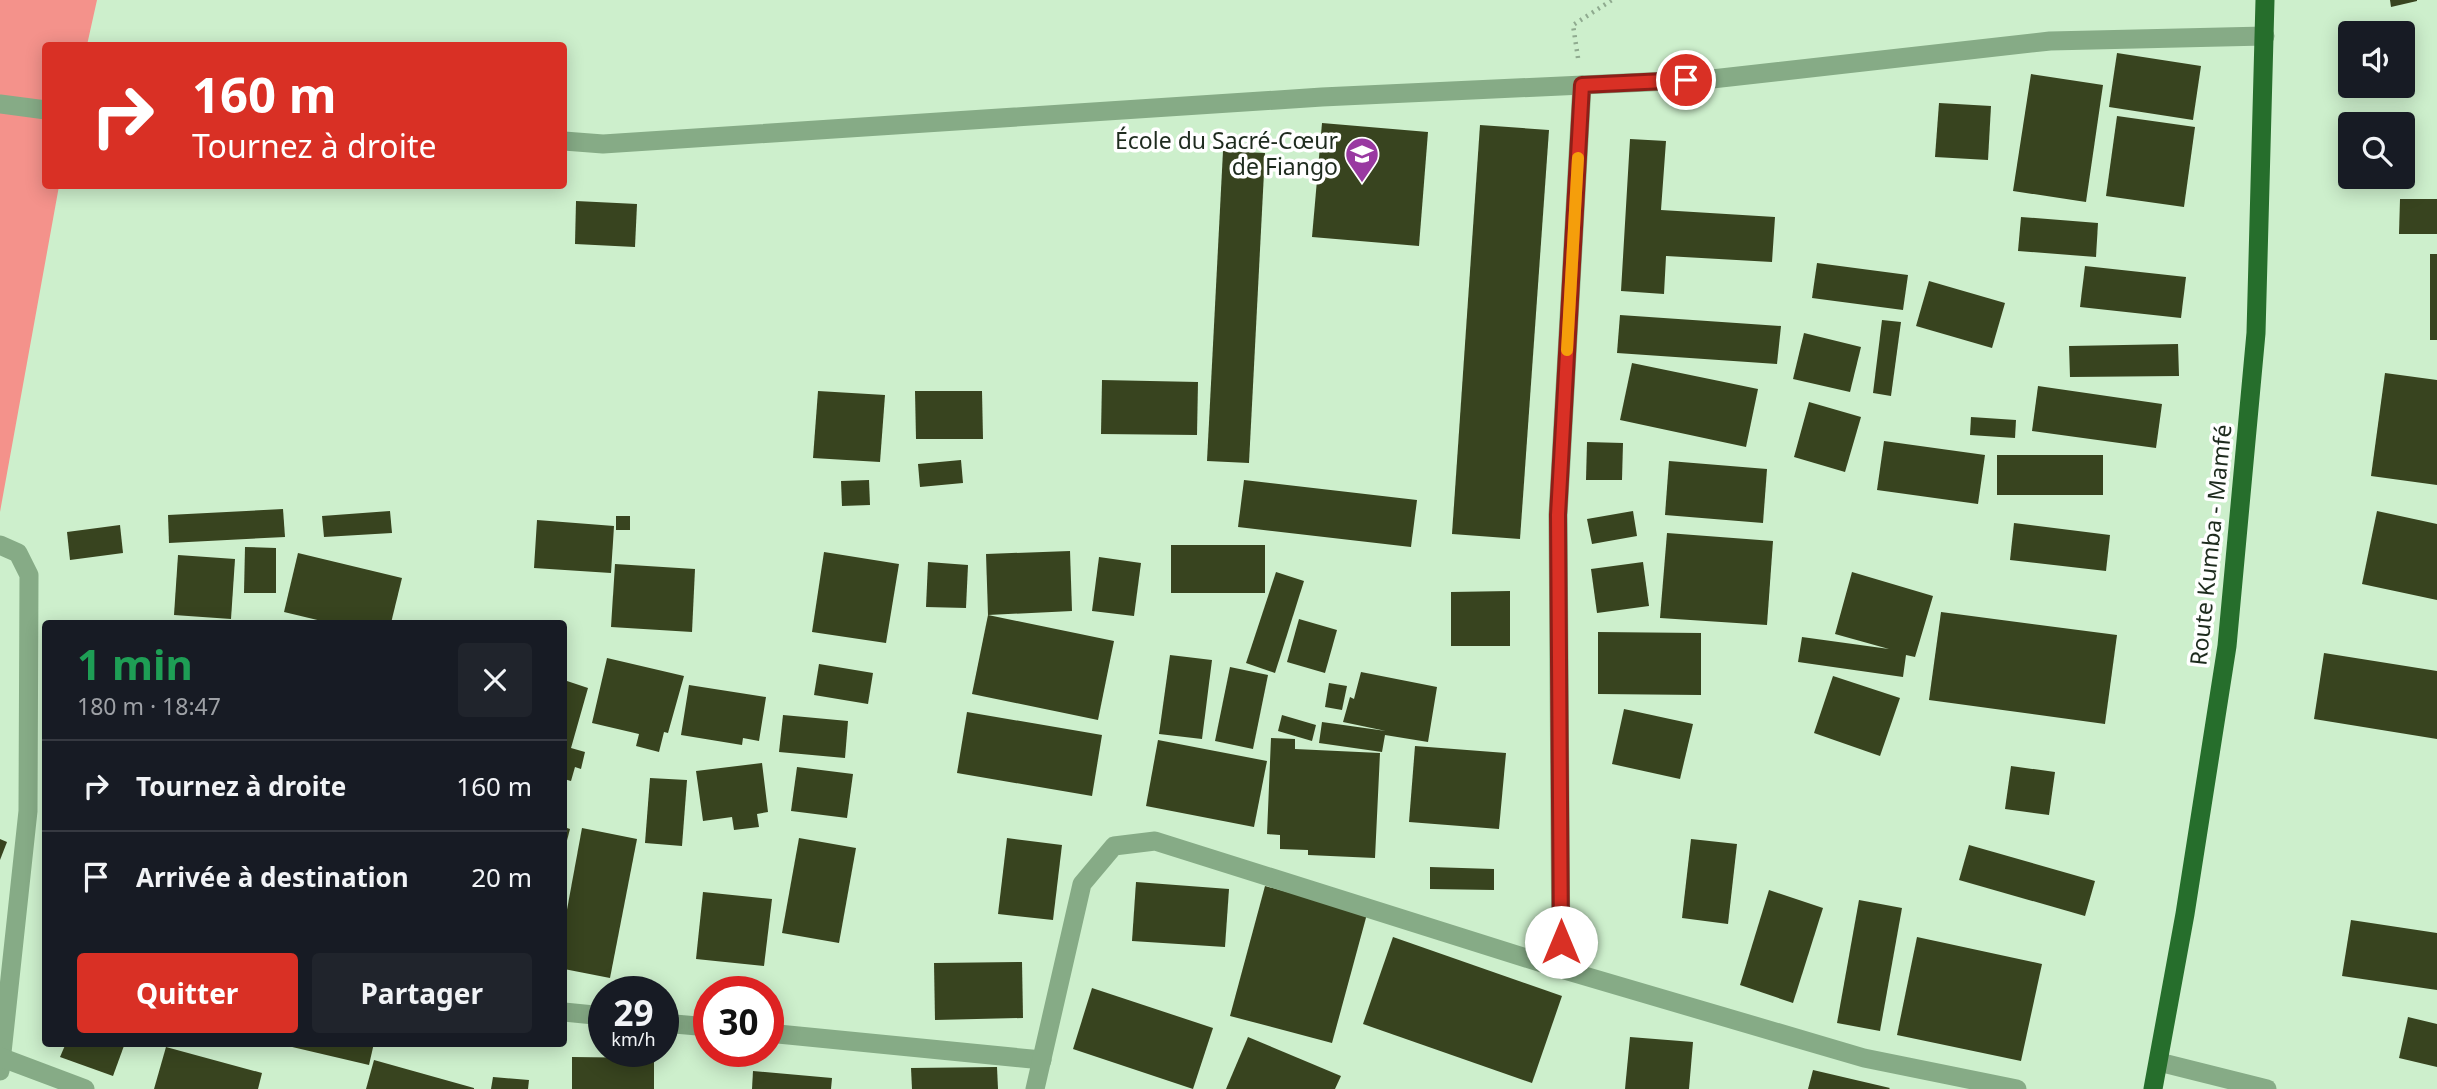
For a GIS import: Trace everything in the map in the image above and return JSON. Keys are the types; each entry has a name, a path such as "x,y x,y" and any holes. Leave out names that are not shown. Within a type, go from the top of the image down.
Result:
{"highway":[{"name":"Route Kumba - Mamfé","path":"2153,1089 2185,914 2227,646 2256,333 2265,0"}],"street":[{"path":"567,141 603,144 1322,97 1712,79 2050,41 2264,36"},
{"path":"1561,969 1558,515 1582,85"},
{"path":"0,104 42,109"},
{"path":"0,545 18,553 29,575 37,815 1,1062 85,1089"},
{"path":"1035,1089 1082,884 1114,846 1155,841 1561,969 1864,1058 2017,1089"},
{"path":"567,1012 588,1014"},
{"path":"784,1035 1042,1059"},
{"path":"2159,1062 2267,1089"}],"path":[{"path":"1582,85 1573,25 1612,0"}],"shaded area":[{"path":"0,0 97,0 88,42 42,42 42,189 58,189 0,512"}],"building":[{"path":"2390,0 2417,0 2417,1 2391,7"},
{"path":"2117,53 2201,66 2193,120 2109,107"},
{"path":"2031,74 2103,85 2086,202 2013,191"},
{"path":"1939,103 1991,106 1988,160 1935,157"},
{"path":"2117,116 2195,127 2184,207 2106,196"},
{"path":"1322,123 1428,132 1419,246 1312,237"},
{"path":"1480,125 1549,130 1520,539 1452,534"},
{"path":"1630,139 1666,141 1661,210 1775,217 1772,262 1666,256 1664,294 1621,291"},
{"path":"1223,151 1265,153 1249,463 1207,461"},
{"path":"2400,199 2437,199 2437,234 2399,234"},
{"path":"576,201 637,204 635,247 575,244"},
{"path":"2021,217 2098,223 2096,257 2018,251"},
{"path":"2430,254 2437,254 2437,340 2430,340"},
{"path":"1817,263 1908,275 1903,310 1812,298"},
{"path":"2085,266 2186,277 2181,318 2080,307"},
{"path":"1929,281 2005,303 1992,348 1916,326"},
{"path":"1620,315 1781,326 1777,364 1617,353"},
{"path":"1882,320 1901,322 1891,396 1873,393"},
{"path":"1804,333 1861,347 1850,392 1793,379"},
{"path":"2178,344 2179,376 2070,377 2069,346"},
{"path":"1632,363 1758,389 1746,447 1620,420"},
{"path":"2385,373 2437,380 2437,485 2371,476"},
{"path":"1102,380 1198,382 1197,435 1101,434"},
{"path":"2038,386 2162,404 2156,448 2032,431"},
{"path":"818,391 885,395 880,462 813,458"},
{"path":"915,391 982,391 983,439 916,439"},
{"path":"1809,402 1861,417 1845,472 1794,457"},
{"path":"1971,417 2016,420 2015,438 1970,435"},
{"path":"1884,441 1985,455 1978,504 1877,490"},
{"path":"1587,442 1623,443 1622,480 1586,480"},
{"path":"1997,455 2103,455 2103,495 1997,495"},
{"path":"961,460 963,483 920,487 918,464"},
{"path":"1669,461 1767,469 1763,523 1665,515"},
{"path":"869,480 870,505 842,506 841,481"},
{"path":"1244,480 1417,500 1411,547 1238,527"},
{"path":"283,509 285,537 169,543 168,515"},
{"path":"390,511 392,533 324,537 322,516"},
{"path":"1633,511 1637,536 1592,544 1587,519"},
{"path":"2377,511 2437,524 2437,600 2362,584"},
{"path":"616,516 630,516 630,530 616,530"},
{"path":"537,520 614,526 611,573 534,568"},
{"path":"2014,523 2110,535 2106,571 2010,560"},
{"path":"120,525 123,553 70,560 67,532"},
{"path":"1667,533 1773,541 1767,625 1660,618"},
{"path":"1171,545 1265,545 1265,593 1171,593"},
{"path":"245,547 276,548 276,593 244,593"},
{"path":"1070,551 1072,611 988,615 986,554"},
{"path":"824,552 899,564 886,643 812,632"},
{"path":"298,553 402,578 392,620 317,620 284,612"},
{"path":"178,555 235,559 231,619 174,615"},
{"path":"1099,557 1141,563 1134,616 1092,611"},
{"path":"928,562 968,565 966,608 926,607"},
{"path":"1643,562 1649,606 1597,613 1591,569"},
{"path":"615,564 695,569 692,632 611,627"},
{"path":"1276,572 1304,581 1275,673 1246,663"},
{"path":"1852,572 1933,596 1915,657 1906,655 1903,677 1798,662 1802,637 1889,649 1835,634"},
{"path":"1510,591 1510,646 1451,646 1451,592"},
{"path":"1941,612 2117,635 2105,724 1929,700"},
{"path":"988,615 1114,641 1098,720 972,694"},
{"path":"1299,619 1337,630 1325,673 1287,662"},
{"path":"1598,632 1701,633 1701,695 1598,694"},
{"path":"2324,653 2437,671 2437,739 2314,719"},
{"path":"1170,655 1212,660 1202,739 1159,734"},
{"path":"607,658 684,676 668,733 664,732 659,752 636,746 639,734 592,723"},
{"path":"819,664 873,673 868,704 814,695"},
{"path":"1230,667 1268,675 1253,749 1215,741"},
{"path":"1361,672 1437,687 1428,742 1385,735 1382,752 1319,743 1322,722 1386,731 1343,722 1350,697 1354,699"},
{"path":"1833,676 1900,698 1880,756 1814,733"},
{"path":"567,681 588,688 571,748 585,752 581,769 575,767 571,781 567,780"},
{"path":"1329,683 1347,686 1342,710 1325,707"},
{"path":"689,685 766,697 759,741 743,738 742,745 681,735"},
{"path":"1624,709 1693,724 1680,779 1612,764"},
{"path":"967,712 1102,735 1092,796 957,773"},
{"path":"783,715 848,721 845,758 779,752"},
{"path":"1282,715 1316,725 1312,741 1278,731"},
{"path":"1271,738 1295,739 1295,749 1380,753 1375,858 1308,855 1308,850 1280,849 1280,835 1267,834"},
{"path":"1158,740 1267,761 1254,827 1146,806"},
{"path":"1415,746 1506,753 1499,829 1409,822"},
{"path":"762,763 768,812 757,814 759,827 734,830 732,817 703,821 696,771"},
{"path":"2011,766 2055,772 2049,815 2005,809"},
{"path":"797,767 853,774 847,818 791,811"},
{"path":"650,778 687,780 682,846 645,843"},
{"path":"582,828 637,839 610,976 567,970 567,910"},
{"path":"799,838 856,848 839,943 782,933"},
{"path":"1007,838 1062,845 1053,920 998,914"},
{"path":"0,839 7,842 0,860"},
{"path":"1691,839 1737,844 1728,924 1682,918"},
{"path":"1969,845 2095,881 2085,916 1959,880"},
{"path":"1430,867 1494,869 1494,890 1430,889"},
{"path":"1136,882 1229,889 1225,947 1132,941"},
{"path":"1265,886 1367,914 1332,1043 1230,1016"},
{"path":"1769,890 1823,908 1793,1003 1740,985"},
{"path":"703,892 772,899 764,966 696,959"},
{"path":"1859,900 1902,908 1880,1031 1837,1023"},
{"path":"2351,920 2437,933 2437,990 2342,976"},
{"path":"1393,937 1562,996 1532,1083 1363,1024"},
{"path":"1917,937 2042,964 2021,1061 1897,1035"},
{"path":"1022,962 1023,1018 935,1020 934,963"},
{"path":"1092,988 1213,1028 1193,1089 1073,1049"},
{"path":"2408,1017 2437,1024 2437,1067 2399,1058"},
{"path":"1248,1037 1341,1076 1335,1089 1226,1089"},
{"path":"1630,1037 1693,1042 1689,1089 1625,1089"},
{"path":"64,1047 124,1047 113,1076 60,1057"},
{"path":"166,1047 262,1073 258,1089 154,1089"},
{"path":"292,1047 373,1047 369,1065"},
{"path":"572,1057 588,1057 588,1067 654,1067 654,1089 572,1089"},
{"path":"374,1060 474,1088 474,1089 366,1089"},
{"path":"997,1067 998,1089 912,1089 911,1068"},
{"path":"1813,1070 1890,1088 1808,1089"},
{"path":"753,1071 832,1078 831,1089 752,1089"},
{"path":"493,1077 529,1080 528,1089 491,1089"}],"slow traffic":[{"path":"1567,350 1578,158"}],"place":[{"name":"École du Sacré-Cœur de Fiango","path":"1362,184"}],"route":[{"path":"1561,942 1558,515 1582,85 1686,80"}]}
